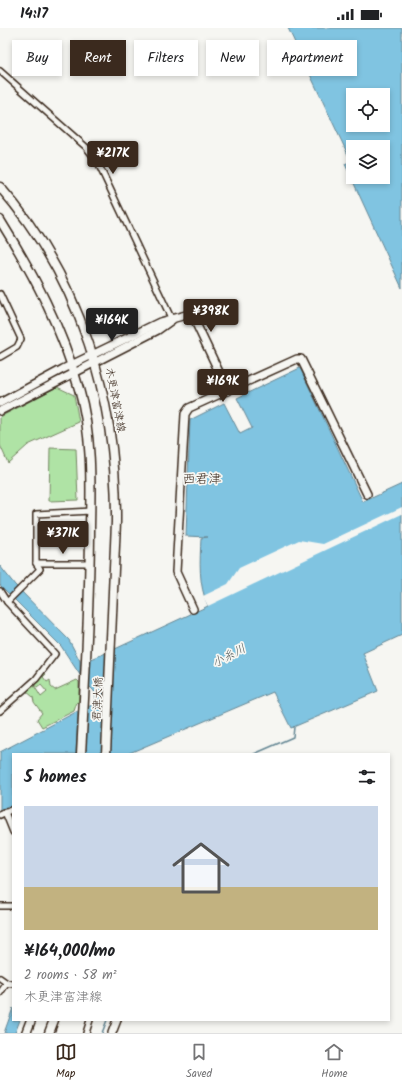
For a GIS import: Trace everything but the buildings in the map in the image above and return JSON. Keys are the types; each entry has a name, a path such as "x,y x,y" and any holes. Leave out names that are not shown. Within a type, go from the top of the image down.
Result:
{"main road":[{"name":"木更津富津線","path":"0,187 30,224 45,247 64,285 94,358 109,424 116,485 111,644"},
{"path":"0,220 33,274 46,300 73,368 83,407 87,436 91,511 90,563"},
{"name":"君津大橋","path":"81,753 90,563"},
{"name":"君津大橋","path":"106,753 111,644"},
{"path":"26,1033 31,1021"},
{"path":"49,1033 54,1021"}],"street":[{"path":"0,71 86,146 97,161 172,320"},
{"path":"0,294 20,339 17,347 0,357"},
{"path":"0,404 94,358 158,330 172,320 186,315 193,317 228,391"},
{"path":"193,609 176,572 185,414 189,408 297,359 301,359 367,494"},
{"path":"0,411 73,368"},
{"path":"8,600 40,569 36,563 36,514 91,511"},
{"path":"36,563 90,563"},
{"path":"0,591 55,654 36,679 0,711"},
{"path":"0,815 9,811 12,827"},
{"path":"0,906 12,906"},
{"path":"0,978 7,983 12,984"},
{"path":"0,993 7,983"},
{"path":"86,1033 90,1021"},
{"path":"112,1033 117,1021"}],"green space":[{"path":"57,387 74,395 79,422 28,445 8,463 0,445 0,417"},
{"path":"50,448 76,449 78,500 49,501"},
{"path":"44,673 46,674 43,677 47,682 50,680 51,687 55,690 77,680 79,682 79,703 77,702 74,711 42,727 37,719 42,713 34,702 33,697 26,691 33,684 41,697 47,692 41,685 37,688 33,683"}],"water":[{"path":"288,28 402,28 402,288 354,184 390,184 390,140 346,140 346,150 311,76 357,76 357,40 294,40"},
{"name":"小糸川","path":"300,368 363,502 402,484 402,635 363,653 378,691 291,728 273,692 129,753 110,753 115,649 208,606 201,581 200,564 201,538 208,537 186,536 190,420 224,403 240,434 252,428 237,398"},
{"path":"0,566 15,585 69,640 80,661 80,675 61,646 0,585"},
{"path":"106,653 102,753 84,753 87,707 93,705 96,698 94,691 88,685 89,660"},
{"path":"78,711 76,753 12,753 12,808 10,809 8,806 0,810 0,752"},
{"path":"12,1011 12,1021 20,1021 15,1033 4,1033"}],"pier":[{"path":"402,507 402,514 208,606 203,596 228,584 239,568 299,540 323,544"}],"waterway":[{"path":"256,753 293,737 294,727"},
{"path":"102,1033 107,1021"}],"district":[{"name":"西君津","path":"202,479"}]}
